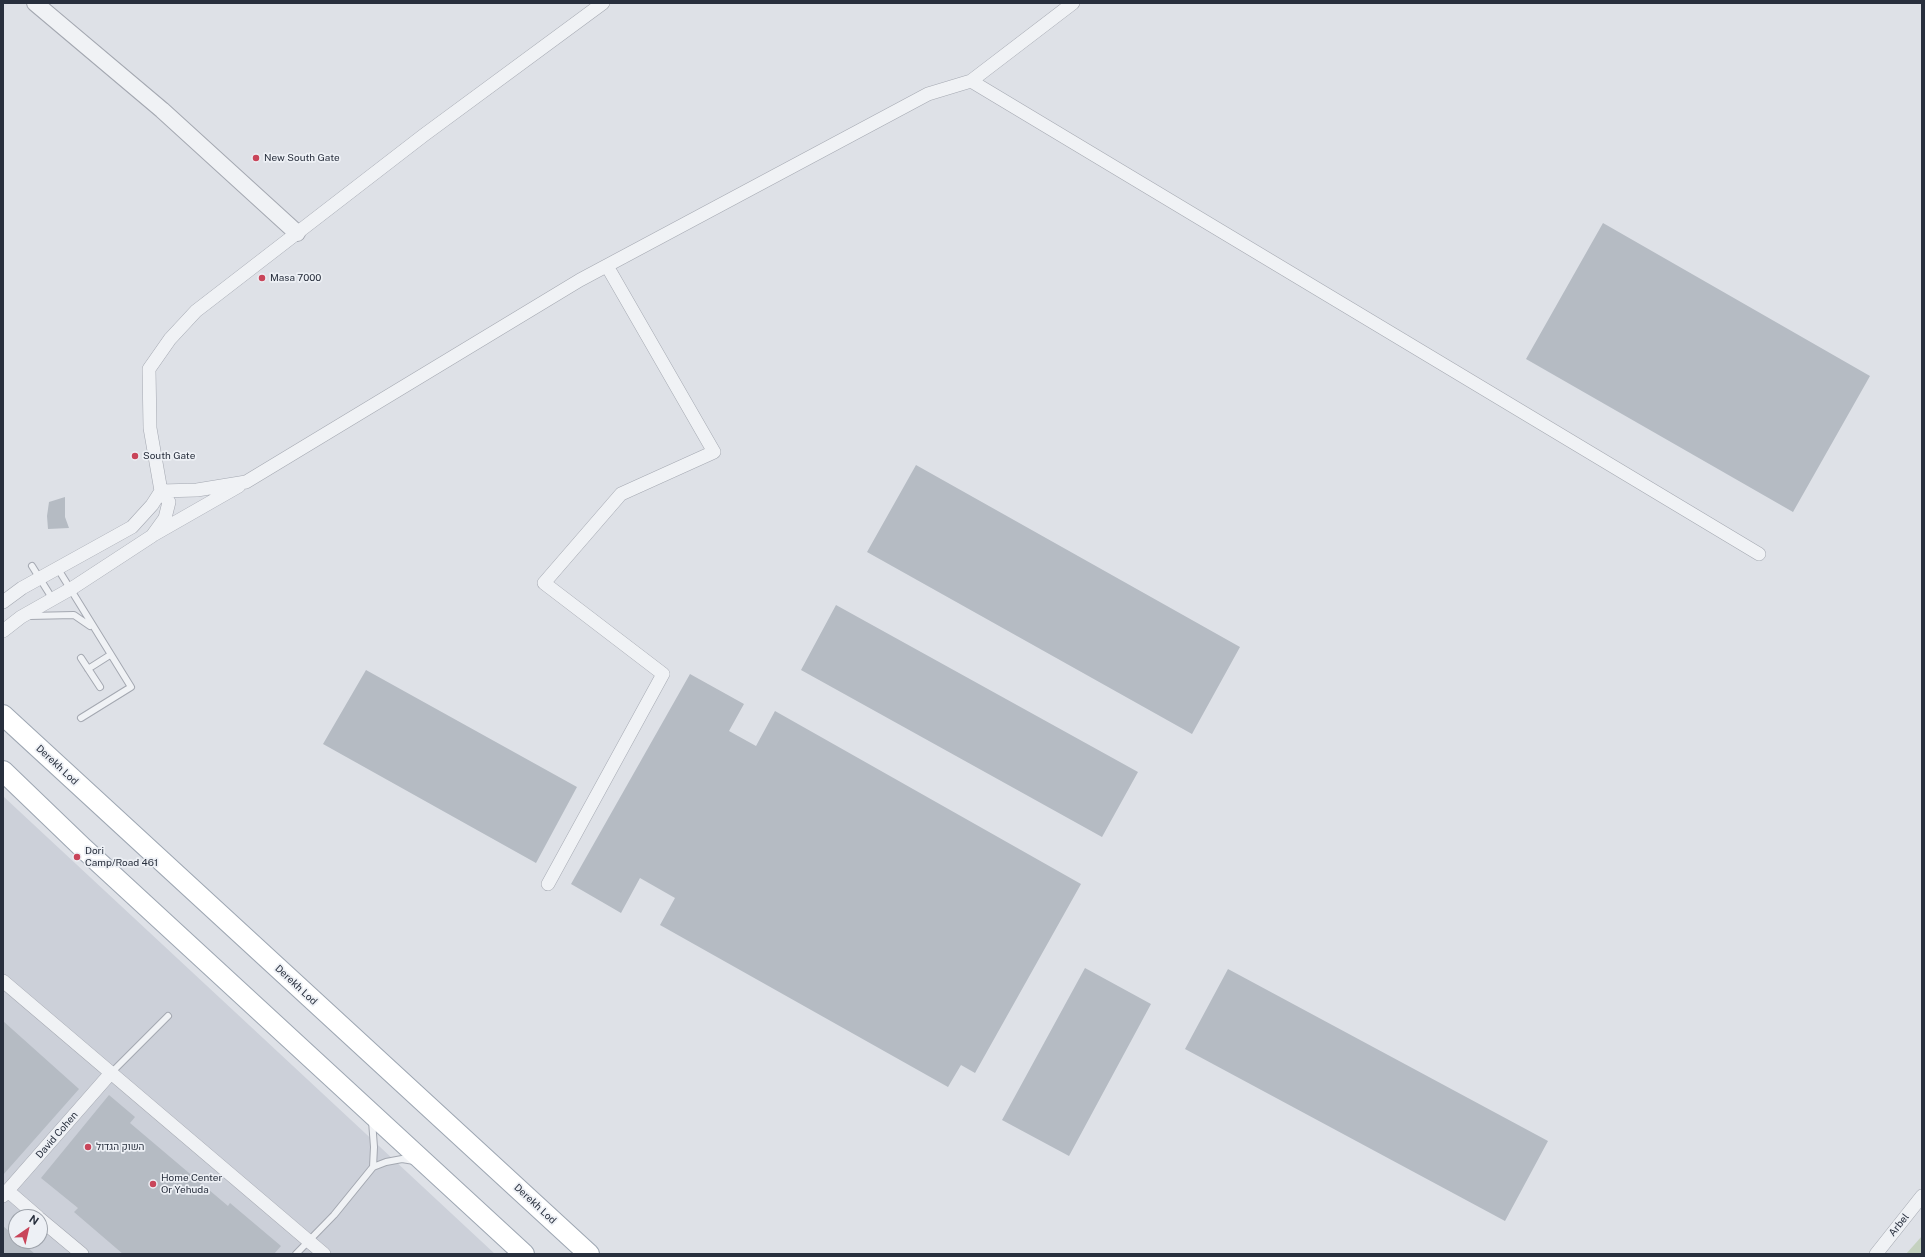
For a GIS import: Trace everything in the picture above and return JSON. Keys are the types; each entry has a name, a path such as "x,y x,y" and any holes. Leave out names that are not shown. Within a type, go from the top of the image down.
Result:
{"main road":[{"name":"Derekh Lod","path":"3,715 589,1254"},
{"path":"3,772 524,1254"},
{"path":"3,784 51,818"}],"street":[{"path":"35,3 162,110 297,233"},
{"path":"152,536 165,518 169,502 161,491 150,428 149,369 170,338 196,311 424,135 603,3"},
{"path":"3,631 21,617 69,589 152,536 246,482 580,280 928,94 971,81 1073,3"},
{"path":"971,81 1759,554"},
{"path":"548,884 663,674 544,582 621,494 714,452 607,266"},
{"path":"161,491 197,490 246,482"},
{"path":"3,602 22,588 132,527 152,505 161,491"},
{"path":"3,982 324,1254"},
{"name":"David Cohen","path":"6,1194 110,1074"},
{"path":"6,1194 27,1209"},
{"name":"Arbel","path":"1876,1254 1922,1196"},
{"path":"48,1226 82,1254"}],"lane":[{"path":"32,566 52,598"},
{"path":"58,569 94,630 131,687 81,718"},
{"path":"21,617 74,615 94,630"},
{"path":"88,669 110,655"},
{"path":"81,658 100,687"},
{"path":"110,1074 168,1016"},
{"path":"371,1111 374,1130 373,1167"},
{"path":"296,1254 334,1215 373,1167 386,1162 402,1159 415,1161 430,1167"}],"shaded area":[{"path":"4,797 495,1254 3,1254"}],"green space":[{"path":"1922,1236 1922,1254 1906,1254"}],"building":[{"path":"1603,223 1870,376 1793,512 1526,359"},
{"path":"916,465 1240,647 1192,734 867,552"},
{"path":"65,497 65,517 69,528 48,529 47,516 49,502"},
{"path":"836,605 1138,772 1102,837 801,670"},
{"path":"366,670 577,787 536,863 323,744"},
{"path":"690,674 744,704 729,731 756,746 775,711 1081,884 975,1073 961,1065 948,1087 660,925 675,898 640,878 621,913 571,884"},
{"path":"1085,968 1151,1004 1069,1156 1002,1120"},
{"path":"1228,969 1548,1141 1505,1221 1185,1049"},
{"path":"3,1021 79,1089 3,1175"},
{"path":"109,1095 135,1117 130,1123 228,1206 230,1203 281,1246 274,1254 123,1254 74,1212 78,1208 41,1178"},
{"path":"3,1226 8,1230 8,1249 29,1249 35,1254 3,1254"}],"place":[{"name":"New South Gate","path":"256,158"},
{"name":"Masa 7000","path":"262,278"},
{"name":"South Gate","path":"135,456"},
{"name":"Dori Camp/Road 461","path":"77,857"},
{"name":"השוק הגדול","path":"88,1147"},
{"name":"Home Center Or Yehuda","path":"153,1184"}]}
